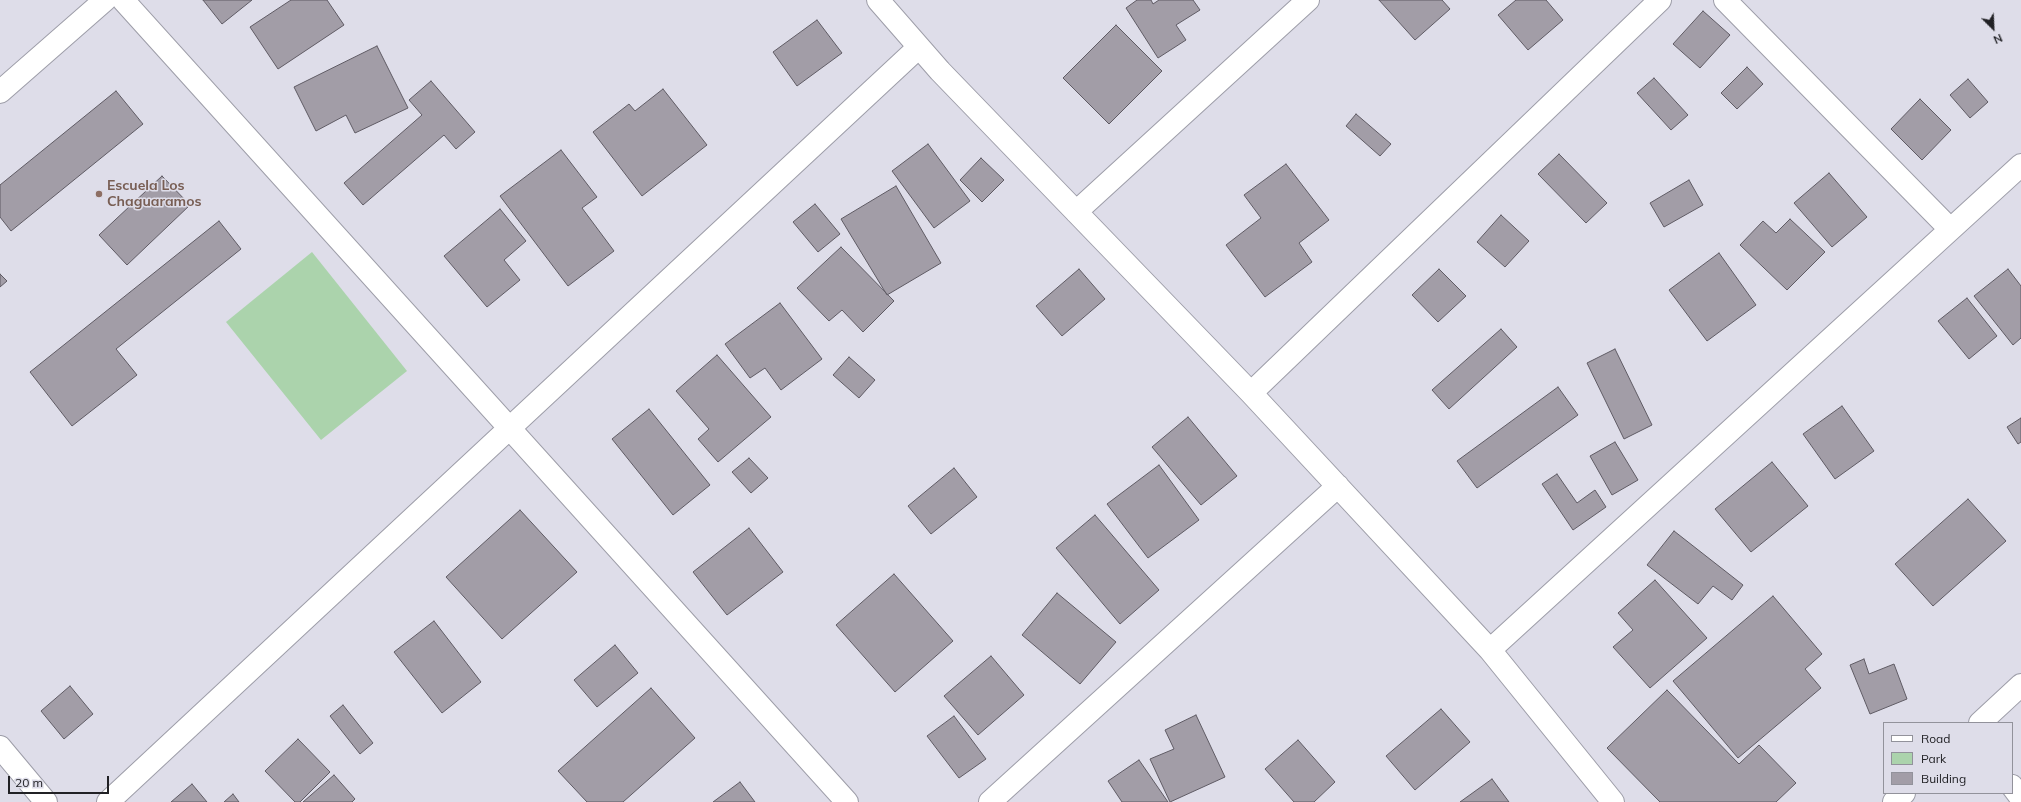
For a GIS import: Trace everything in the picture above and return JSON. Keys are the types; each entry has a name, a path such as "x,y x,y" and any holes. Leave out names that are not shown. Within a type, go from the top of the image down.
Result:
{"street":[{"path":"0,92 105,0"},
{"path":"123,0 847,802"},
{"path":"878,0 946,77 1252,393 1490,650 1613,802"},
{"path":"1076,212 1308,0"},
{"path":"1252,393 1660,0"},
{"path":"1725,0 1950,229"},
{"path":"108,802 919,47"},
{"path":"1490,650 2021,165"},
{"path":"990,802 1338,486"},
{"path":"1981,722 2021,685"},
{"path":"0,747 46,802"},
{"path":"2013,787 2021,798"},
{"path":"1894,802 1903,794"}],"green space":[{"path":"312,252 407,371 321,440 226,322"}],"building":[{"path":"203,0 252,0 222,24"},
{"path":"291,0 327,0 344,25 278,69 250,27"},
{"path":"1137,0 1151,0 1153,4 1159,0 1193,0 1200,10 1176,25 1186,40 1158,58 1126,8"},
{"path":"1379,0 1442,0 1450,9 1415,40"},
{"path":"1516,0 1546,0 1563,20 1528,50 1498,15"},
{"path":"1703,11 1730,35 1700,68 1673,44"},
{"path":"817,20 842,53 797,86 773,52"},
{"path":"1116,25 1162,71 1109,124 1063,78"},
{"path":"377,46 408,108 355,133 346,115 316,131 294,87"},
{"path":"1747,67 1763,84 1737,109 1721,93"},
{"path":"1654,78 1688,115 1671,130 1637,93"},
{"path":"1968,79 1988,102 1970,118 1950,95"},
{"path":"431,81 475,132 456,149 444,135 363,205 344,183 422,115 409,100"},
{"path":"663,89 707,145 642,196 593,132 629,104 635,111"},
{"path":"116,91 143,124 11,231 0,217 0,185"},
{"path":"1920,99 1951,130 1922,160 1891,129"},
{"path":"1356,114 1391,144 1380,156 1346,126"},
{"path":"928,144 970,201 934,228 892,171"},
{"path":"561,150 597,197 582,208 614,251 568,286 500,196"},
{"path":"1559,154 1607,203 1586,223 1538,174"},
{"path":"981,158 1004,180 982,202 960,180"},
{"path":"1286,164 1329,220 1299,243 1312,262 1265,297 1226,245 1261,218 1244,195"},
{"path":"1829,173 1867,217 1832,247 1794,203"},
{"path":"162,176 190,205 127,265 99,235"},
{"path":"1689,180 1703,205 1664,227 1650,203"},
{"path":"896,186 941,263 887,295 841,219"},
{"path":"815,204 840,234 818,252 793,222"},
{"path":"500,209 526,241 504,260 520,280 487,307 444,256"},
{"path":"1501,215 1529,241 1505,267 1477,242"},
{"path":"1790,219 1825,252 1787,290 1740,245 1763,221 1776,233"},
{"path":"219,221 241,249 116,349 137,375 72,426 30,372"},
{"path":"841,247 894,301 863,332 842,310 829,321 797,288"},
{"path":"1719,253 1756,305 1707,341 1669,290"},
{"path":"1079,269 1105,299 1062,336 1036,306"},
{"path":"1439,269 1466,296 1438,322 1412,295"},
{"path":"2008,269 2021,286 2021,338 2013,345 1974,296"},
{"path":"0,274 7,281 0,287"},
{"path":"1967,298 1997,336 1969,359 1938,321"},
{"path":"780,303 822,359 781,390 765,368 750,378 725,344"},
{"path":"1501,329 1517,347 1449,409 1432,390"},
{"path":"1615,349 1652,425 1624,439 1587,363"},
{"path":"717,355 771,417 718,462 698,439 709,429 676,391"},
{"path":"849,357 875,380 859,398 833,375"},
{"path":"1558,387 1578,415 1477,488 1457,461"},
{"path":"1842,406 1874,451 1835,479 1803,434"},
{"path":"649,409 710,485 673,515 612,439"},
{"path":"1188,417 1237,476 1201,505 1152,447"},
{"path":"2021,418 2021,442 2018,444 2007,427"},
{"path":"1615,442 1638,480 1612,495 1590,456"},
{"path":"749,458 768,478 751,493 732,472"},
{"path":"1772,462 1808,506 1751,552 1715,509"},
{"path":"1159,465 1199,520 1148,558 1107,504"},
{"path":"954,468 977,497 931,534 908,506"},
{"path":"1557,474 1577,503 1595,490 1606,507 1573,530 1542,484"},
{"path":"1968,499 2006,541 1933,606 1895,564"},
{"path":"520,510 577,572 502,639 446,577"},
{"path":"1095,515 1159,590 1120,624 1056,548"},
{"path":"749,528 783,572 727,615 693,572"},
{"path":"1674,531 1743,585 1732,600 1713,586 1698,604 1647,565"},
{"path":"894,574 953,641 895,692 836,625"},
{"path":"1655,580 1707,638 1650,688 1613,647 1633,630 1618,613"},
{"path":"1057,593 1116,642 1080,684 1022,635"},
{"path":"1773,596 1822,654 1805,669 1821,688 1738,758 1673,681"},
{"path":"434,621 481,682 442,713 394,652"},
{"path":"615,645 638,673 597,707 574,680"},
{"path":"991,656 1024,695 978,735 944,696"},
{"path":"1864,659 1869,674 1894,664 1907,699 1870,714 1850,665"},
{"path":"70,686 93,714 64,739 41,711"},
{"path":"651,688 695,738 623,802 587,802 558,771"},
{"path":"1667,690 1739,764 1759,745 1796,783 1776,802 1660,802 1607,748"},
{"path":"343,705 373,743 360,754 330,716"},
{"path":"1441,709 1470,742 1415,790 1386,756"},
{"path":"1196,715 1225,777 1170,802 1150,759 1174,749 1165,730"},
{"path":"954,716 986,759 959,778 927,736"},
{"path":"298,739 330,772 300,802 295,802 265,771"},
{"path":"1298,740 1335,782 1314,802 1294,802 1265,769"},
{"path":"1139,760 1168,802 1122,802 1108,781"},
{"path":"334,775 355,799 352,802 303,802"},
{"path":"1492,779 1509,802 1460,802"},
{"path":"740,782 755,802 713,802"},
{"path":"192,784 207,802 171,802"},
{"path":"233,794 239,802 224,802"}],"place":[{"name":"Escuela Los Chaguaramos","path":"99,194"}]}
